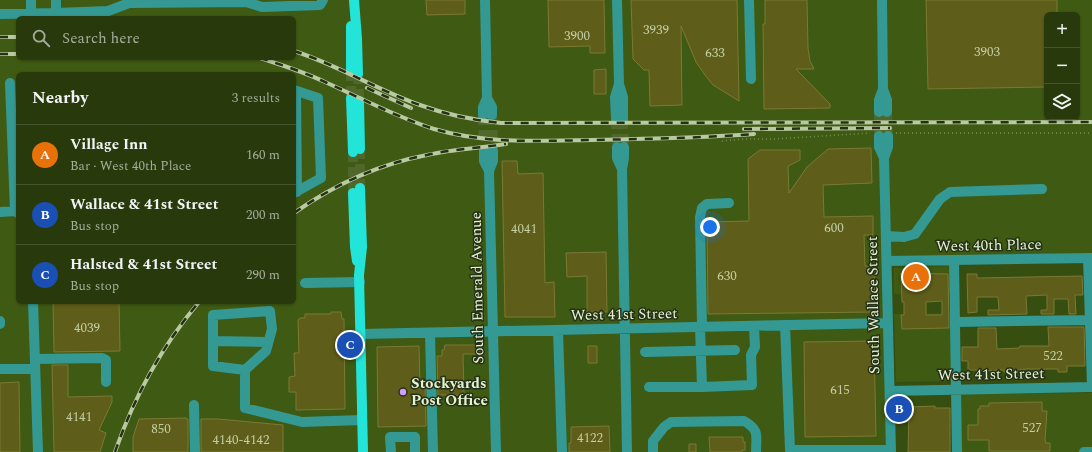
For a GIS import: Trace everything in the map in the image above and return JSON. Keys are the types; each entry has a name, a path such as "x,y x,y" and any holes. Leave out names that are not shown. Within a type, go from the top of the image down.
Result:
{"main road":[{"path":"354,0 358,39 354,72"},
{"path":"355,99 356,150"},
{"path":"357,190 354,247 359,278 363,452"}],"street":[{"path":"31,0 31,13"},
{"path":"56,0 56,12"},
{"path":"0,14 108,12 129,3 246,2 262,7 320,5 323,0"},
{"path":"486,0 487,98 492,107 488,115"},
{"path":"618,0 619,84 623,97 620,119"},
{"path":"749,0 751,79"},
{"path":"882,0 884,89 887,100 883,112"},
{"path":"10,83 16,194"},
{"path":"296,90 318,98 321,178 296,193"},
{"name":"South Wallace Street","path":"884,136 888,147 884,158 891,451"},
{"path":"621,147 617,158 622,169 627,452"},
{"name":"South Emerald Avenue","path":"489,151 493,161 489,171 496,452"},
{"path":"887,236 904,237 915,234 940,199 950,192 1042,189"},
{"path":"702,386 701,211 707,204 729,203"},
{"path":"0,212 16,212"},
{"path":"1090,258 1092,387"},
{"name":"West 40th Place","path":"887,261 1090,258"},
{"path":"954,260 957,452"},
{"path":"305,283 359,278"},
{"path":"34,304 38,452"},
{"path":"245,370 214,366 214,315 270,311 272,329 266,351 245,370 245,408 302,422 362,420"},
{"path":"955,322 1090,320"},
{"name":"West 41st Street","path":"360,334 888,323"},
{"path":"785,325 790,450 891,451"},
{"path":"649,387 752,384 751,355 755,347 754,326"},
{"path":"558,330 562,452"},
{"path":"430,333 433,452"},
{"path":"214,341 268,342"},
{"path":"644,352 734,350"},
{"path":"0,369 35,364 102,358 106,360 106,382"},
{"name":"West 41st Street","path":"890,391 1092,387"},
{"path":"194,405 195,452"},
{"path":"653,452 653,441 664,427 671,422 744,421 753,426 756,432 756,452"},
{"path":"391,452 390,438 415,437 415,452"},
{"path":"1084,452 1092,452"}],"path":[{"path":"722,141 869,133"},
{"path":"898,133 1092,133"}],"shaded area":[{"path":"0,0 1092,0 1092,258 891,261 892,452 0,452"},
{"path":"955,266 955,293 894,294 894,268"},
{"path":"955,313 956,381 896,382 894,314"},
{"path":"1092,393 1092,452 957,452 956,394"}],"building":[{"path":"426,0 465,0 465,14 427,15"},
{"path":"548,0 604,0 605,53 590,53 590,46 549,47"},
{"path":"631,0 737,0 739,101 713,85 705,75 696,62 681,26 682,105 650,106 649,70 644,70 633,59"},
{"path":"765,0 807,0 808,48 810,61 814,69 796,69 830,104 830,108 764,109 763,24 765,24"},
{"path":"926,0 1057,0 1057,12 1044,12 1044,87 928,89"},
{"path":"606,69 606,94 594,94 594,70"},
{"path":"871,148 872,183 823,185 824,217 873,216 873,235 864,235 865,266 874,266 875,312 708,314 707,222 749,221 748,159 760,150 800,150 800,160 788,166 789,193 807,167 828,149"},
{"path":"502,161 517,161 518,174 543,173 545,283 554,282 555,317 505,317"},
{"path":"606,252 607,312 587,312 587,276 567,277 566,253"},
{"path":"901,273 948,274 949,328 902,329 901,315 904,315 904,302 902,302","holes":["942,301 942,315 926,315 926,302"]},
{"path":"967,274 977,274 977,278 1082,276 1083,295 1075,295 1076,314 1069,314 1068,299 1054,299 1054,314 1041,314 1041,310 1047,310 1047,295 1026,296 1027,314 988,315 988,310 999,310 998,297 977,297 977,312 968,313"},
{"path":"53,304 119,304 120,351 54,352"},
{"path":"331,312 341,312 342,319 344,319 345,409 296,410 296,392 289,392 289,377 295,376 294,353 299,353 298,320 300,318 305,318 305,314 331,314"},
{"path":"1048,327 1084,327 1085,366 1067,366 1067,372 1058,372 1058,369 1027,369 1004,372 1004,370 979,371 968,370 968,361 962,361 962,347 978,347 978,328 996,328 997,349 1019,348 1020,346 1049,346"},
{"path":"874,341 876,436 805,437 804,342"},
{"path":"445,345 479,345 479,354 463,354 464,395 438,395 437,356 442,356 442,350 444,350"},
{"name":"Stockyards Post Office","path":"419,346 420,386 425,386 426,426 378,427 377,347"},
{"path":"588,346 597,346 597,363 588,363"},
{"path":"52,365 68,365 68,397 112,396 112,402 99,430 106,433 100,452 54,452"},
{"path":"19,382 20,452 0,452 0,383"},
{"path":"1042,402 1042,411 1047,411 1045,440 1046,443 1050,443 1050,451 989,451 989,440 968,440 968,425 978,425 978,409 980,409 980,406 989,406 989,403"},
{"path":"935,406 935,408 950,408 950,452 908,452 909,407"},
{"path":"139,419 188,419 188,452 133,452 133,437"},
{"path":"201,419 218,419 283,425 283,452 201,452"},
{"path":"609,426 610,452 569,452 569,443 571,443 571,427"},
{"path":"709,437 743,437 743,442 745,442 745,450 742,450 742,452 710,452"},
{"path":"689,444 696,444 696,452 689,452"}],"tunnel":[{"path":"351,71 351,98"},
{"path":"358,74 359,101"},
{"path":"879,112 879,136"},
{"path":"887,112 888,136"},
{"path":"483,115 484,151"},
{"path":"492,115 493,151"},
{"path":"616,119 617,147"},
{"path":"623,119 624,147"},
{"path":"360,149 360,188"},
{"path":"353,152 353,193"}],"railway":[{"path":"0,37 16,37"},
{"path":"296,52 326,63 388,92 430,109 460,117 501,123 1092,122"},
{"path":"0,54 16,54"},
{"path":"266,60 309,75 392,113 434,129 453,134 492,139 551,141 754,134"},
{"path":"367,88 411,108"},
{"path":"744,129 890,128"},
{"path":"296,212 325,193 341,185 374,170 392,164 437,153 506,144"},
{"path":"115,452 131,412 150,373 173,336 197,304"}],"place":[{"name":"Village Inn","path":"916,277"},
{"name":"Halsted & 41st Street","path":"350,345"},
{"name":"Stockyards Post Office","path":"403,392"},
{"name":"Wallace & 41st Street","path":"899,409"}]}
